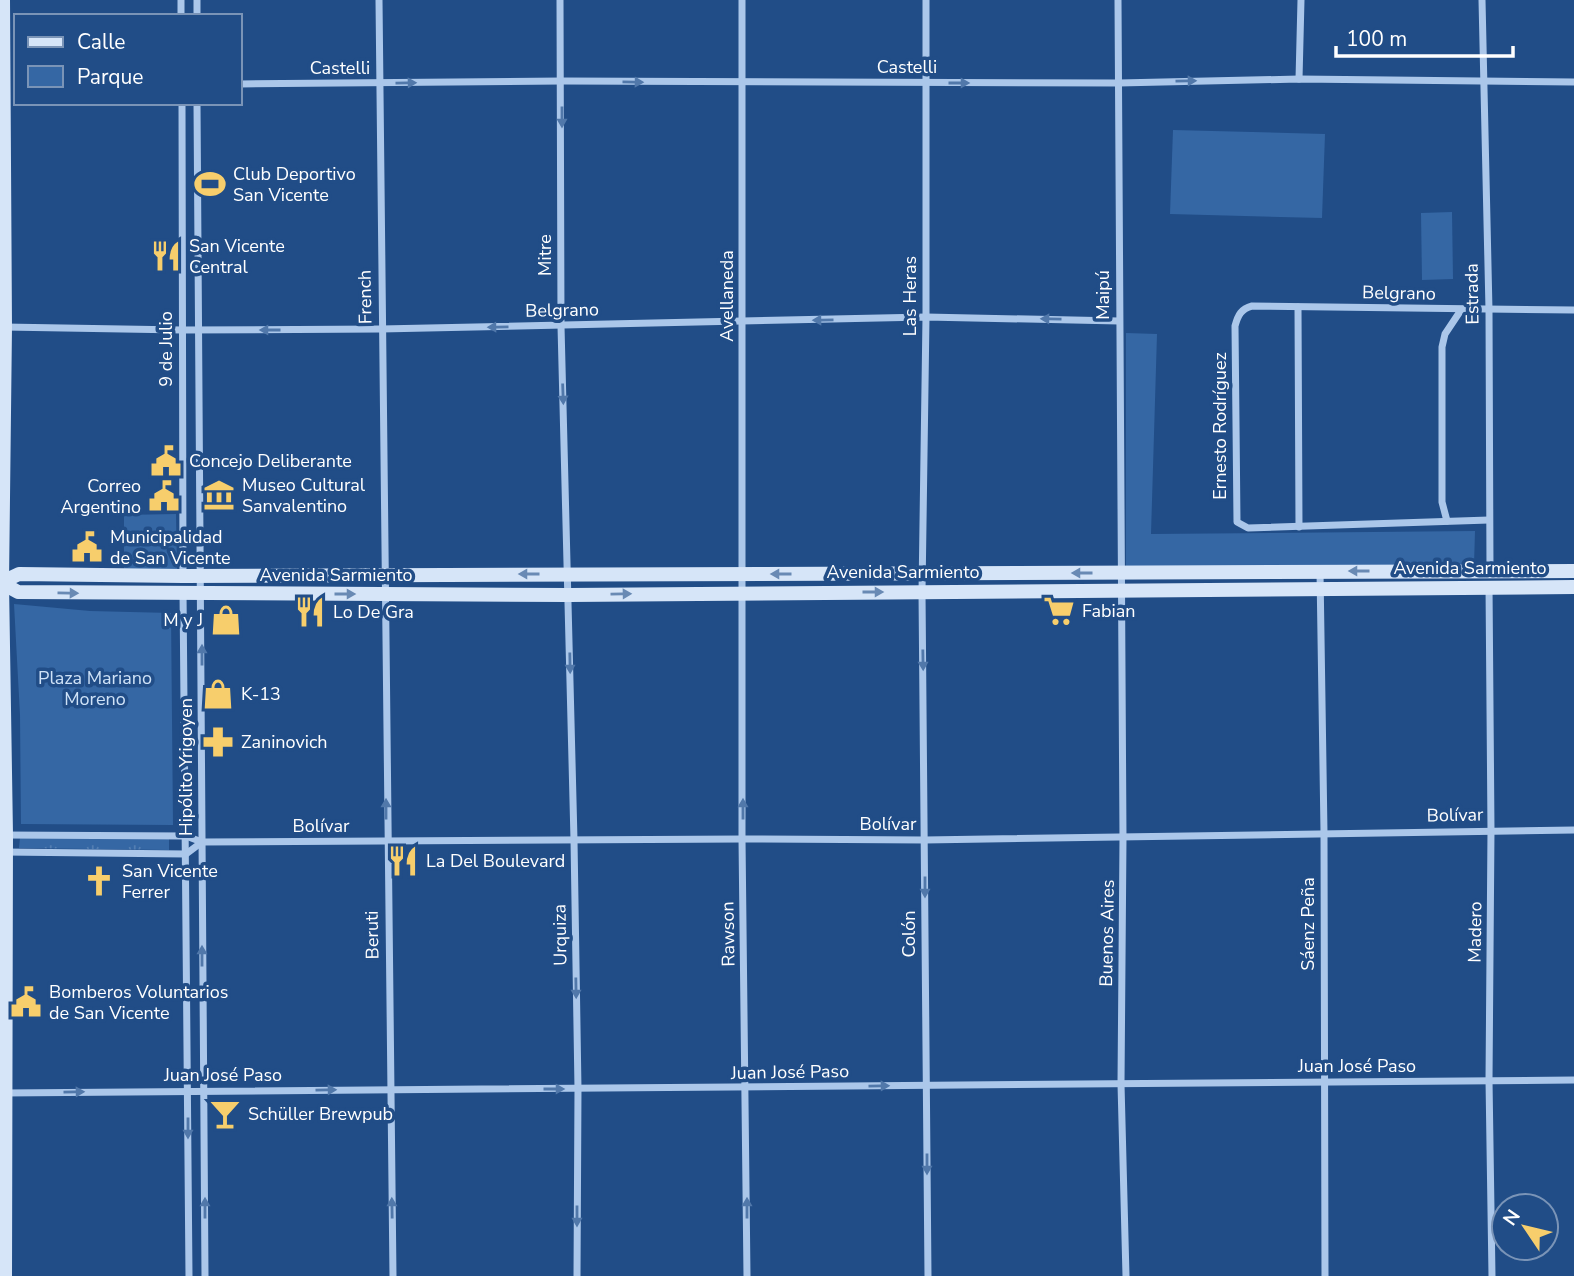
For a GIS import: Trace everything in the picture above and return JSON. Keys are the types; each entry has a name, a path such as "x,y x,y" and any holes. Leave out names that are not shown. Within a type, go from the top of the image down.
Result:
{"main road":[{"path":"3,0 7,85 1,583 5,1276"},
{"name":"Avenida Sarmiento","path":"1,583 19,574 183,576 1574,571"},
{"name":"Avenida Sarmiento","path":"1,583 18,593 183,594 1574,587"}],"street":[{"name":"French","path":"379,0 385,593"},
{"name":"Mitre","path":"560,0 561,326 569,594"},
{"name":"Avellaneda","path":"742,0 743,592"},
{"name":"Las Heras","path":"922,592 926,317 926,0"},
{"name":"Maipú","path":"1118,0 1122,590"},
{"path":"1299,79 1301,0"},
{"name":"Estrada","path":"1482,0 1489,310 1489,588"},
{"name":"Castelli","path":"242,84 562,81 1119,83 1299,79 1574,82"},
{"name":"9 de Julio","path":"181,105 183,594"},
{"name":"9 de Julio","path":"197,105 201,594"},
{"path":"1298,307 1299,527 1489,520"},
{"name":"Belgrano","path":"1235,326 1239,314 1245,308 1574,310"},
{"path":"1447,521 1442,502 1442,347 1445,334 1461,310"},
{"name":"Belgrano","path":"2,327 381,329 926,317 1119,321"},
{"name":"Ernesto Rodríguez","path":"1235,326 1237,522 1248,528 1299,527"},
{"name":"Sáenz Peña","path":"1320,572 1324,832 1325,1276"},
{"name":"Madero","path":"1489,588 1489,1080 1492,1276"},
{"name":"Buenos Aires","path":"1122,590 1124,838 1121,1084 1126,1276"},
{"name":"Rawson","path":"743,592 747,1276"},
{"name":"Colón","path":"922,592 928,1276"},
{"name":"Beruti","path":"385,593 393,1276"},
{"name":"Hipólito Yrigoyen","path":"183,594 189,1276"},
{"name":"Hipólito Yrigoyen","path":"201,594 205,1276"},
{"name":"Urquiza","path":"569,594 578,1089 577,1276"},
{"name":"Bolívar","path":"3,835 186,836 202,842 387,842 1124,838 1324,832 1574,830"},
{"path":"3,852 186,854 202,842"},
{"name":"Juan José Paso","path":"3,1093 746,1089 1574,1080"}],"green space":[{"path":"1173,130 1325,134 1322,218 1170,214"},
{"path":"1452,212 1453,279 1422,280 1421,213"},
{"path":"1126,333 1157,334 1151,534 1475,531 1474,565 1126,567"},
{"path":"176,514 177,569 124,570 124,515"},
{"name":"Plaza Mariano Moreno","path":"14,604 90,611 171,613 173,825 21,824 20,715"},
{"path":"20,838 169,839 169,850 19,848"}],"place":[{"name":"Club Deportivo San Vicente","path":"210,184"},
{"name":"San Vicente Central","path":"166,256"},
{"name":"Concejo Deliberante","path":"166,461"},
{"name":"Museo Cultural Sanvalentino","path":"219,495"},
{"name":"Correo Argentino","path":"164,496"},
{"name":"Municipalidad de San Vicente","path":"87,547"},
{"name":"Fabian","path":"1059,611"},
{"name":"Lo De Gra","path":"310,612"},
{"name":"M y J","path":"226,620"},
{"name":"K-13","path":"218,694"},
{"name":"Zaninovich","path":"218,742"},
{"name":"La Del Boulevard","path":"403,861"},
{"name":"San Vicente Ferrer","path":"99,881"},
{"name":"Bomberos Voluntarios de San Vicente","path":"26,1002"},
{"name":"Schüller Brewpub","path":"225,1114"}]}
